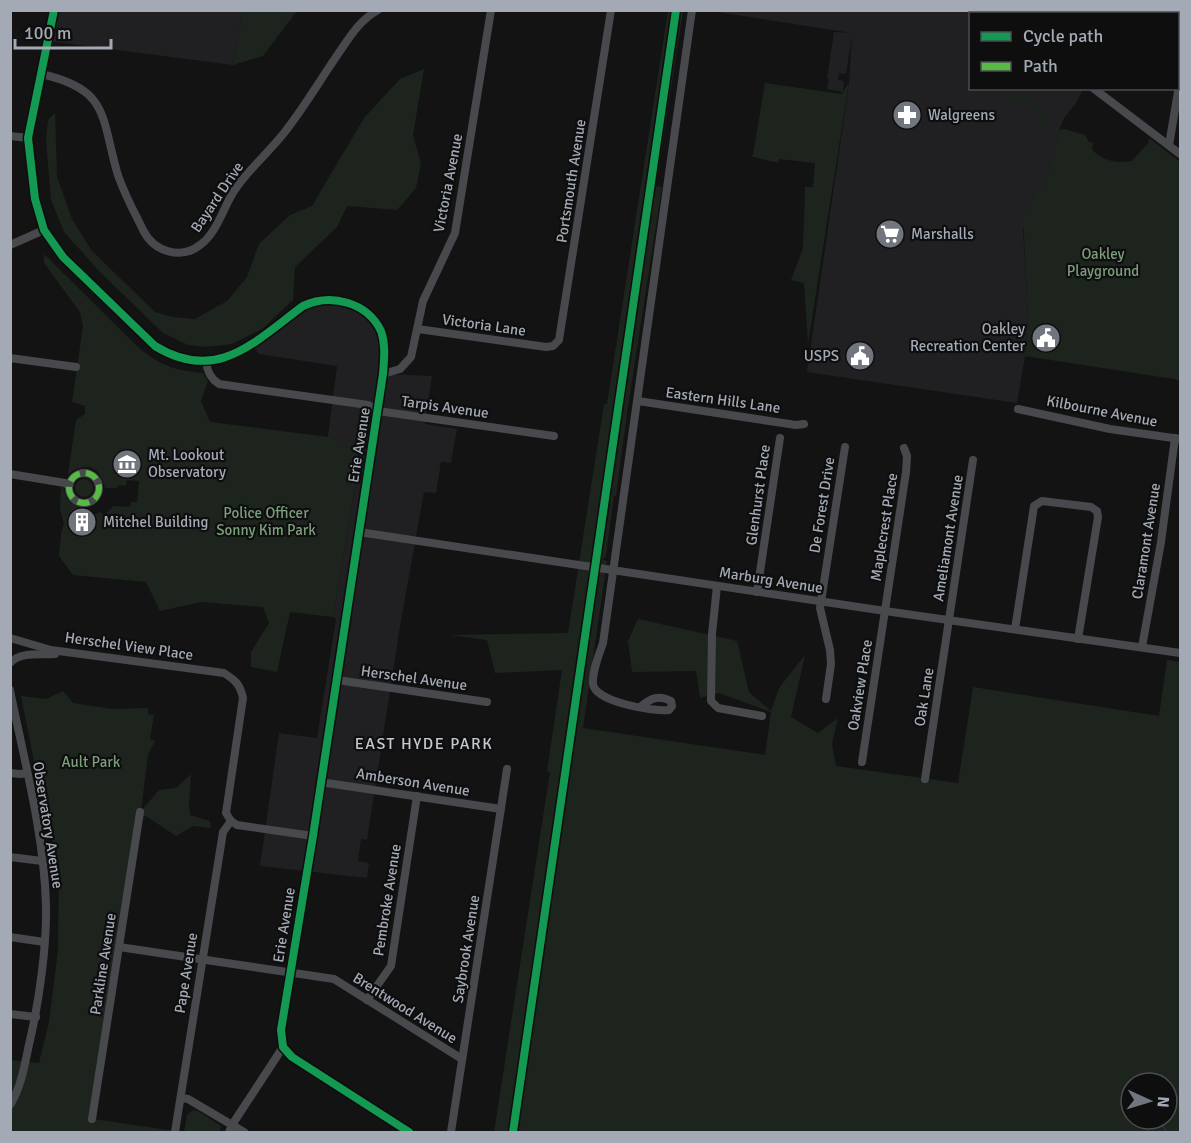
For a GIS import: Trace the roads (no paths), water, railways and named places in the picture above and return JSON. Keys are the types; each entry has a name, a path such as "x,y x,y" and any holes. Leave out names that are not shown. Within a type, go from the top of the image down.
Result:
{"street":[{"name":"Erie Avenue","path":"54,10 28,138 35,199 44,230 63,257 155,346 177,358 206,362 235,355 312,302 332,300 356,306 376,324 383,338 383,374 378,411 281,1030 283,1047"},
{"name":"Bayard Drive","path":"41,74 72,83 96,103 106,122 117,172 147,237 154,245 166,251 182,253 201,245 210,236 221,213 244,177 285,132 355,29 378,10"},
{"name":"Victoria Avenue","path":"383,374 395,372 406,364 414,347 423,301 448,249 458,220 491,10"},
{"name":"Portsmouth Avenue","path":"546,347 556,344 561,336 611,10"},
{"path":"640,707 611,700 597,693 593,686 593,678 603,643 692,10"},
{"path":"1096,90 1180,154"},
{"path":"1169,145 1178,90"},
{"path":"10,136 28,138"},
{"path":"10,245 44,230"},
{"name":"Victoria Lane","path":"418,329 546,347"},
{"path":"10,358 76,367"},
{"name":"Tarpis Avenue","path":"206,362 208,371 214,381 219,384 368,405 378,411 554,436"},
{"name":"Eastern Hills Lane","path":"638,401 796,425 804,424"},
{"name":"Kilbourne Avenue","path":"1018,409 1110,429 1178,439"},
{"name":"Glenhurst Place","path":"757,592 780,438"},
{"name":"Claramont Avenue","path":"1142,647 1178,439"},
{"name":"De Forest Drive","path":"826,699 831,664 830,650 820,612 845,447"},
{"name":"Maplecrest Place","path":"885,611 908,464 904,448"},
{"name":"Ameliamont Avenue","path":"950,620 973,460"},
{"path":"10,474 65,483 69,486"},
{"path":"1015,629 1034,506 1042,501 1066,504 1094,509 1098,517 1078,639"},
{"name":"Marburg Avenue","path":"359,532 821,602 1180,653"},
{"path":"717,586 712,633 711,701 718,708 762,716"},
{"name":"Oakview Place","path":"862,762 885,611"},
{"name":"Oak Lane","path":"925,779 950,620"},
{"name":"Herschel View Place","path":"10,638 35,646 68,652 224,673 240,686"},
{"path":"10,663 26,655 68,652"},
{"name":"Herschel Avenue","path":"337,680 487,702"},
{"name":"Pape Avenue","path":"175,1132 223,832 229,817 243,698 240,686"},
{"name":"Observatory Avenue","path":"10,690 42,861 46,906 36,1017 20,1087 10,1105"},
{"name":"Saybrook Avenue","path":"451,1132 507,769"},
{"path":"10,773 27,773"},
{"name":"Amberson Avenue","path":"321,782 501,809"},
{"name":"Pembroke Avenue","path":"367,1000 391,966 417,796"},
{"name":"Parkline Avenue","path":"92,1119 140,812"},
{"path":"229,817 237,825 313,836"},
{"path":"10,857 42,861"},
{"path":"10,937 44,942"},
{"name":"Brentwood Avenue","path":"119,947 334,979 462,1059"},
{"path":"10,1014 36,1017"},
{"path":"231,1129 283,1047"},
{"path":"283,1047 286,1053 297,1061 410,1132"},
{"path":"181,1098 188,1099 231,1129 244,1132"}],"place":[{"name":"Walgreens","path":"907,115"},
{"name":"Marshalls","path":"890,234"},
{"name":"Oakley Recreation Center","path":"1046,338"},
{"name":"USPS","path":"860,356"},
{"name":"Mt. Lookout Observatory","path":"127,464"},
{"name":"Mitchel Building","path":"82,522"}],"district":[{"name":"EAST HYDE PARK","path":"424,744"}],"park label":[{"name":"Oakley Playground","path":"1103,262"},
{"name":"Police Officer Sonny Kim Park","path":"266,522"},
{"name":"Ault Park","path":"91,762"}]}
